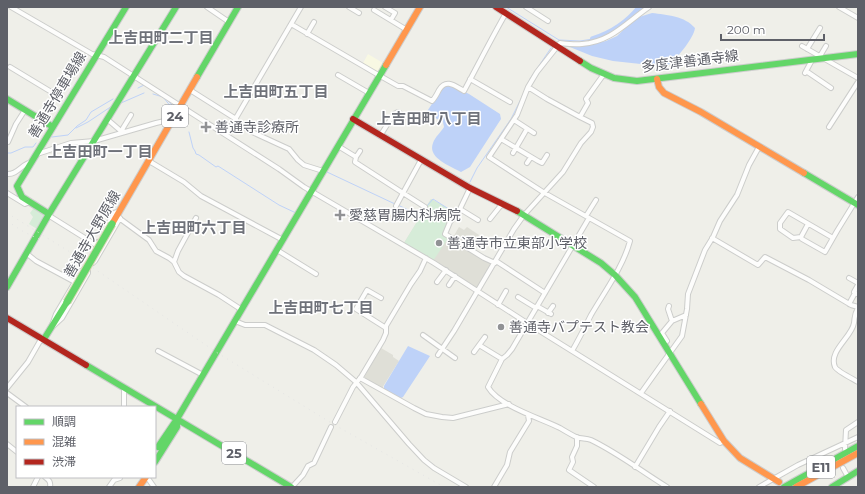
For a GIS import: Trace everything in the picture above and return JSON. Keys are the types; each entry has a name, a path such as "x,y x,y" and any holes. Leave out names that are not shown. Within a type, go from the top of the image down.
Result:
{"main road":[{"name":"善通寺停車場線","path":"21,181 24,170 32,162 126,7"},
{"path":"7,287 26,253 134,76 157,35 176,7"},
{"name":"善通寺大野原線","path":"44,339 238,7"},
{"path":"156,450 177,419 242,310 420,7"},
{"name":"多度津善通寺線","path":"496,7 505,10 557,47 591,68 604,74 637,81 812,60 822,57 858,54"},
{"path":"657,79 659,87 664,93 701,112 857,202"},
{"path":"7,99 53,127"},
{"path":"353,119 470,188 524,215 601,263 615,275 635,297 724,441 740,458 779,483"},
{"path":"21,181 17,186 22,197 49,215"},
{"path":"7,318 129,389 177,419"},
{"path":"156,460 177,427 177,419"},
{"name":"25","path":"177,419 292,487"},
{"name":"E11","path":"779,483 858,446"},
{"name":"E11","path":"796,487 858,453"},
{"path":"832,487 858,471"},
{"path":"134,487 139,478"},
{"path":"140,487 145,478"}],"street":[{"path":"11,7 97,55 104,57 181,105 311,191 446,270 498,305 720,442 724,441"},
{"path":"207,7 229,22"},
{"path":"226,135 301,7"},
{"path":"349,7 359,13"},
{"path":"385,7 395,13 391,17 408,29"},
{"path":"526,7 548,21"},
{"path":"572,351 615,275 628,249 630,241 543,192 490,157 517,115 528,86 537,72 560,44 582,44 607,38 620,30 649,7"},
{"path":"838,7 858,18"},
{"path":"374,10 408,29"},
{"path":"291,24 379,76 398,86 403,86 432,100 440,87 445,83 449,83 464,91 505,10"},
{"path":"307,34 314,22"},
{"path":"807,49 820,28"},
{"path":"802,46 858,78"},
{"path":"822,57 826,46"},
{"path":"812,60 805,72 821,79 831,88"},
{"path":"10,67 58,96"},
{"path":"338,74 369,93"},
{"path":"580,117 588,103 586,99 604,74"},
{"path":"470,80 510,102"},
{"path":"829,128 858,82"},
{"path":"438,355 505,243 524,215 543,192 563,172 593,127 592,123 528,86"},
{"path":"190,90 236,119 237,122 250,132 289,149 304,165 323,171"},
{"path":"8,142 14,128 25,110"},
{"path":"380,136 394,114 398,112 414,121"},
{"path":"122,132 131,115"},
{"path":"107,120 122,132"},
{"path":"514,120 534,133"},
{"path":"36,155 71,143 94,141 122,132 166,121 172,121"},
{"path":"513,153 527,129"},
{"path":"501,139 542,163 547,155"},
{"path":"338,146 356,157"},
{"path":"641,393 682,336 688,294 705,250 720,221 737,195 749,165 760,147"},
{"path":"360,151 355,162 425,207"},
{"path":"527,162 531,157"},
{"path":"397,205 422,160"},
{"path":"149,161 184,182 201,196 283,240"},
{"path":"7,174 13,174 24,170"},
{"path":"21,181 18,182 10,191 24,204 30,202"},
{"path":"470,188 460,209 450,222 445,234 484,258 495,262 545,293"},
{"path":"596,200 573,245 512,349 502,359 488,387 495,396 528,415 577,437 589,439 633,464 635,467 667,487"},
{"path":"801,236 802,239 825,252 857,202"},
{"path":"490,219 502,204"},
{"path":"460,209 478,220"},
{"path":"120,210 119,218 93,263 88,260 88,258 114,214 120,210"},
{"path":"808,224 801,236 793,238 781,231 779,226 788,212 833,238"},
{"path":"49,215 96,245"},
{"path":"119,218 149,240 156,251 174,262 176,268 184,276 220,295 242,310"},
{"path":"174,262 178,251 196,218"},
{"path":"712,238 758,264 765,256 858,309 854,316 856,321 841,346 836,351 834,363 837,369 858,382"},
{"path":"277,250 316,274"},
{"path":"26,253 36,261 75,282"},
{"path":"335,422 356,382 360,378 383,340 386,333 386,326 420,271 426,258"},
{"path":"84,269 88,271 62,318 51,328 56,314 82,270 84,269"},
{"path":"437,282 446,270"},
{"path":"449,285 455,276"},
{"path":"849,278 858,284 854,292 856,294 849,304"},
{"path":"381,298 367,290 356,309 386,328"},
{"path":"498,305 506,291"},
{"path":"518,296 536,307 550,313 553,306"},
{"path":"669,306 668,309 672,321"},
{"path":"663,343 667,341 662,333 672,321 686,315"},
{"path":"235,320 245,325 265,325 314,350 336,365 356,382 424,460 434,468 466,487"},
{"path":"423,335 454,358"},
{"path":"474,352 485,337"},
{"path":"7,388 25,367 40,341 44,339"},
{"path":"479,345 502,359"},
{"path":"158,351 203,375"},
{"path":"360,378 426,414 442,417 453,418 509,404"},
{"path":"124,406 124,390 129,389"},
{"path":"7,393 25,406"},
{"path":"16,400 19,406"},
{"path":"635,467 670,411"},
{"path":"494,487 507,465 510,452 529,421 528,415"},
{"path":"845,449 844,443 846,430 858,422"},
{"path":"292,487 303,475 308,466 314,463 331,427"},
{"path":"577,437 577,446 572,457 573,462 569,470 594,487"},
{"path":"759,487 779,483 798,465 858,437"},
{"path":"7,444 16,451"},
{"path":"843,468 848,477"},
{"path":"33,487 38,478"},
{"path":"46,478 51,484 50,487"},
{"path":"109,487 114,480 120,478"},
{"path":"147,478 154,487"}],"shaded area":[{"path":"368,54 383,63 376,73 362,65"},
{"name":"善通寺市立東部小学校","path":"431,199 455,212 443,234 452,239 459,227 464,230 467,227 479,235 471,251 493,264 475,288 404,243"},
{"path":"431,199 456,213 443,234 449,237 433,261 404,243"},
{"path":"35,208 44,216 37,229 29,224 33,217 30,213"},
{"path":"381,348 393,355 393,357 399,361 382,388 365,379 365,376"}],"water":[{"path":"652,13 670,15 686,21 695,28 684,48 667,66 613,61 592,56 565,45 580,46 606,41 617,36 636,18"},
{"path":"449,84 469,94 500,114 501,119 470,167 461,172 441,161 433,153 433,143 444,127 443,122 426,113 443,87"},
{"path":"408,346 430,356 401,398 384,389 384,386"}],"waterway":[{"path":"506,7 559,40 580,41 593,39"},
{"path":"593,39 607,34 619,26 640,7"},
{"path":"530,79 551,48"},
{"path":"138,88 144,85"},
{"path":"121,103 144,93"},
{"path":"153,94 163,97 172,108"},
{"path":"470,182 477,168 511,119 522,97"},
{"path":"52,137 68,135 86,120 91,112 113,99"},
{"path":"166,99 173,106"},
{"path":"76,128 112,106"},
{"path":"189,132 196,154 216,167 218,166 279,205 296,213"},
{"path":"7,153 11,153 25,147 33,147 36,143"},
{"path":"327,172 395,204"},
{"path":"427,206 433,199 455,213"},
{"path":"398,205 418,215"}],"railway":[{"path":"7,213 70,252 216,352 333,424 444,487"},
{"path":"7,221 24,232 39,239"}],"traffic: fast":[{"path":"49,214 22,197 17,186 126,7"},
{"path":"7,287 49,214 176,7"},
{"path":"197,77 238,7"},
{"path":"580,61 591,68 614,78 637,81 858,54"},
{"path":"177,419 386,65"},
{"path":"7,99 53,127"},
{"path":"804,173 858,205"},
{"path":"517,211 601,263 615,275 635,297 701,404"},
{"path":"67,302 112,224"},
{"path":"44,339 67,302"},
{"path":"86,365 155,406"},
{"path":"156,407 291,487"},
{"path":"158,447 177,419"},
{"path":"156,460 177,427 177,419"},
{"path":"784,487 858,446"},
{"path":"832,487 858,471"}],"traffic: slow":[{"path":"386,65 420,7"},
{"path":"112,224 197,77"},
{"path":"657,79 659,87 664,93 701,112 804,173"},
{"path":"701,404 724,441 740,458 779,482"},
{"path":"796,487 858,453"},
{"path":"139,487 145,478"}],"traffic: jam":[{"path":"496,7 580,61"},
{"path":"353,119 470,188 517,211"},
{"path":"7,318 86,365"}],"place":[{"name":"善通寺診療所","path":"206,127"},
{"name":"愛慈胃腸内科病院","path":"340,215"},
{"name":"善通寺市立東部小学校","path":"439,243"},
{"name":"善通寺バプテスト教会","path":"501,327"}],"district":[{"name":"上吉田町二丁目","path":"161,38"},
{"name":"上吉田町五丁目","path":"276,92"},
{"name":"上吉田町八丁目","path":"429,119"},
{"name":"上吉田町一丁目","path":"100,152"},
{"name":"上吉田町六丁目","path":"194,228"},
{"name":"上吉田町七丁目","path":"321,308"}]}
